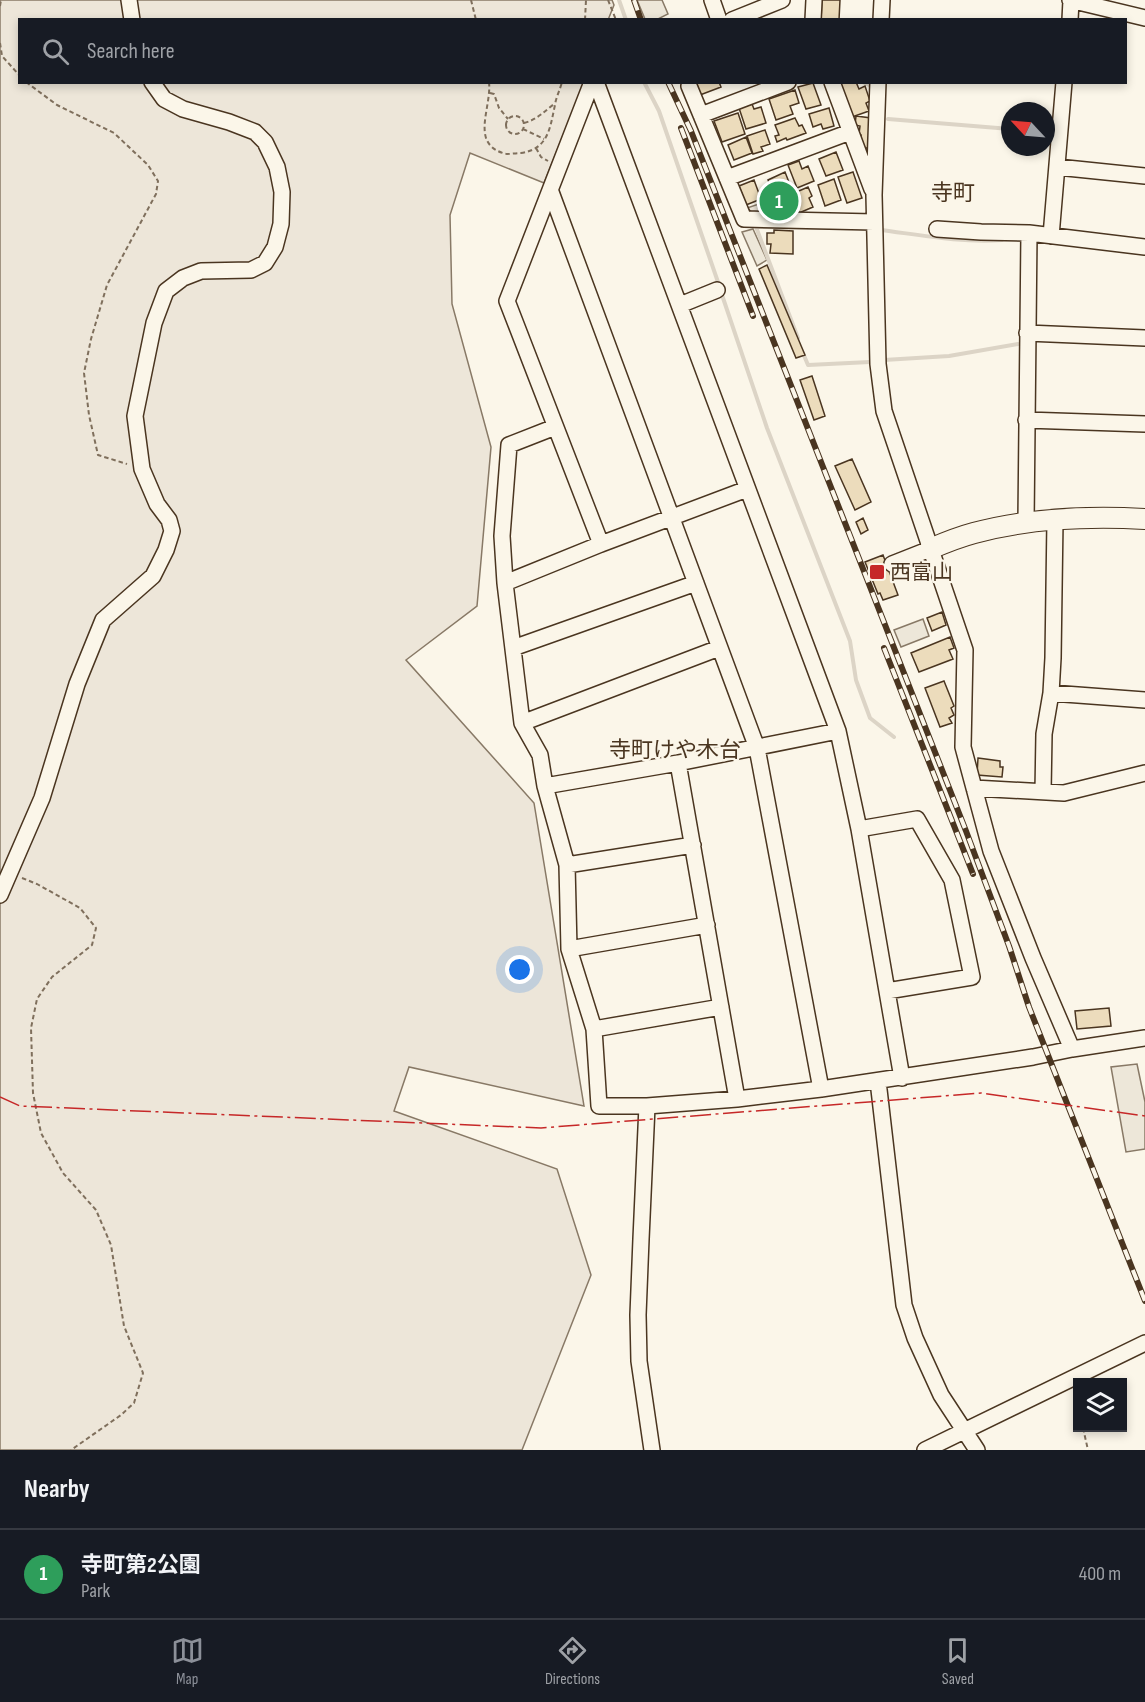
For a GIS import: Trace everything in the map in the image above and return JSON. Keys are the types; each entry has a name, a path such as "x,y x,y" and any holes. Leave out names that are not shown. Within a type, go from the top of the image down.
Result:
{"main road":[{"path":"930,549 973,533 1026,522 1098,517 1145,519"}],"street":[{"path":"129,0 132,18"},
{"path":"711,0 718,18"},
{"path":"737,18 782,0"},
{"path":"813,18 814,0"},
{"path":"881,18 882,0"},
{"path":"1070,18 1071,0 1145,18"},
{"path":"0,895 42,798 77,684 103,620 153,576 166,550 171,531 169,520 157,504 142,469 135,416 154,323 166,291 183,278 201,271 251,270 265,264 275,247 281,224 282,192 277,167 265,142 255,132 183,109 164,99 153,84"},
{"path":"593,84 507,301 601,544"},
{"path":"595,84 680,305 838,731 859,829 902,1078"},
{"path":"701,115 783,84"},
{"path":"833,84 874,195"},
{"path":"879,84 874,222 878,364 884,411 965,650 963,747 991,851 1072,1049"},
{"path":"1050,236 1064,84"},
{"path":"689,86 744,219 874,222"},
{"path":"727,178 850,132"},
{"path":"1057,166 1145,177"},
{"path":"551,192 758,748 821,1089"},
{"path":"937,229 1029,233 1145,248"},
{"path":"1026,522 1029,233"},
{"path":"680,305 717,290"},
{"path":"1027,333 1145,338"},
{"path":"1026,420 1145,424"},
{"path":"555,427 509,445 502,536 505,583 522,723 540,755 545,786 567,865 569,949 594,1029 599,1106 647,1106 821,1089 1145,1038"},
{"path":"505,583 747,489"},
{"path":"1043,792 1044,734 1051,693 1053,658 1055,520"},
{"path":"892,564 930,549"},
{"path":"513,648 696,583"},
{"path":"522,723 719,648"},
{"path":"1051,693 1145,700"},
{"path":"545,786 758,748 838,731"},
{"path":"678,763 737,1099"},
{"path":"974,788 1064,793 1145,773"},
{"path":"859,829 917,819 952,880 972,977 887,991"},
{"path":"567,865 693,845"},
{"path":"569,949 707,925"},
{"path":"594,1029 721,1007"},
{"path":"878,1081 904,1305 915,1338 941,1395 977,1450"},
{"path":"647,1106 640,1250 639,1361 652,1450"},
{"path":"925,1450 1145,1343"}],"path":[{"path":"0,6 1,0"},
{"path":"471,0 476,18"},
{"path":"585,18 586,0"},
{"path":"608,0 615,18"},
{"path":"0,43 2,56 18,74"},
{"path":"29,84 57,105 114,133 148,165 158,181 156,194 107,285 91,339 84,373 88,415 98,455 142,469"},
{"path":"489,84 486,139 494,150 508,154 528,152 536,148 544,139 550,128 561,84"},
{"path":"489,93 494,94 499,108 508,118"},
{"path":"524,123 541,116 555,104"},
{"path":"517,116 522,119 523,129 517,134 511,134 506,127 508,118 517,116"},
{"path":"523,129 544,139"},
{"path":"9,873 37,884 80,908 96,928 93,945 52,977 36,999 32,1028 33,1093 41,1133 63,1173 96,1210 111,1245 124,1326 143,1373 134,1403 121,1415 71,1450"},
{"path":"1084,1432 1088,1450"}],"shaded area":[{"path":"0,0 612,0 614,5 609,18 18,18 18,84 584,84 544,183 470,153 450,215 452,304 491,447 477,606 406,660 534,803 584,1106 409,1067 394,1111 557,1169 591,1275 522,1450 0,1450"},
{"path":"637,0 662,0 668,14 660,18 645,18"},
{"path":"788,194 797,216 757,216 747,208"},
{"path":"753,229 767,260 757,266 742,232"},
{"path":"923,619 929,636 901,647 894,630"},
{"path":"1137,1064 1145,1102 1145,1149 1126,1152 1111,1067"}],"building":[{"path":"822,0 840,0 839,18 821,18"},
{"path":"697,84 720,84 721,87 700,95"},
{"path":"813,84 821,105 806,109 798,87"},
{"path":"840,84 857,84 859,89 865,86 870,101 866,103 869,111 852,117"},
{"path":"795,90 799,103 790,106 793,114 776,120 769,99"},
{"path":"752,104 754,109 761,107 766,123 746,129 739,108"},
{"path":"829,108 834,126 823,129 821,124 813,127 809,114"},
{"path":"738,113 745,134 722,142 714,121"},
{"path":"856,116 871,118 871,148 865,148 859,134 860,126 855,125"},
{"path":"795,118 806,133 777,142 775,136 779,135 775,125"},
{"path":"765,130 770,144 761,147 763,151 753,154 747,136"},
{"path":"746,137 752,153 734,160 728,145"},
{"path":"836,152 843,170 826,176 819,159"},
{"path":"799,161 802,169 808,166 814,181 797,188 788,165"},
{"path":"785,172 792,190 775,198 768,180"},
{"path":"853,172 862,198 847,203 838,177"},
{"path":"834,179 841,200 825,206 818,185"},
{"path":"754,180 761,199 746,205 739,186"},
{"path":"808,187 813,207 799,213 792,194"},
{"path":"774,230 793,231 793,254 770,253 771,244 767,244 767,233 774,233"},
{"path":"767,265 805,355 796,358 759,269"},
{"path":"812,376 825,416 814,420 800,380"},
{"path":"852,459 871,502 855,510 835,466"},
{"path":"863,518 868,530 861,534 856,522"},
{"path":"883,555 898,595 883,600 880,593 878,594 865,562"},
{"path":"942,612 946,625 932,631 927,618"},
{"path":"950,637 954,648 949,650 953,659 919,672 911,653"},
{"path":"944,681 954,706 951,708 954,715 949,718 952,723 940,727 925,688"},
{"path":"978,758 1000,761 1000,767 1003,767 1002,777 977,775"},
{"path":"1109,1008 1111,1026 1077,1029 1075,1011"}],"waterway":[{"path":"619,0 625,18"},
{"path":"645,84 659,111 719,285"},
{"path":"867,84 873,87"},
{"path":"888,119 1001,128"},
{"path":"798,338 756,227 828,228"},
{"path":"881,230 956,239 1002,240"},
{"path":"721,292 767,428 850,641 856,680 870,718 894,737"},
{"path":"884,360 949,356 1018,344"},
{"path":"803,353 808,365 870,362"}],"railway":[{"path":"634,0 640,18"},
{"path":"669,84 691,131 966,831 1029,1007 1145,1301"},
{"path":"681,128 753,316"},
{"path":"884,648 973,874"}],"power":[{"path":"0,1097 20,1106 541,1128 981,1093 1145,1116"}],"place":[{"name":"寺町第2公園","path":"779,201"},
{"name":"西富山","path":"877,572"}],"district":[{"name":"寺町","path":"953,192"},
{"name":"寺町けや木台","path":"675,749"}]}
